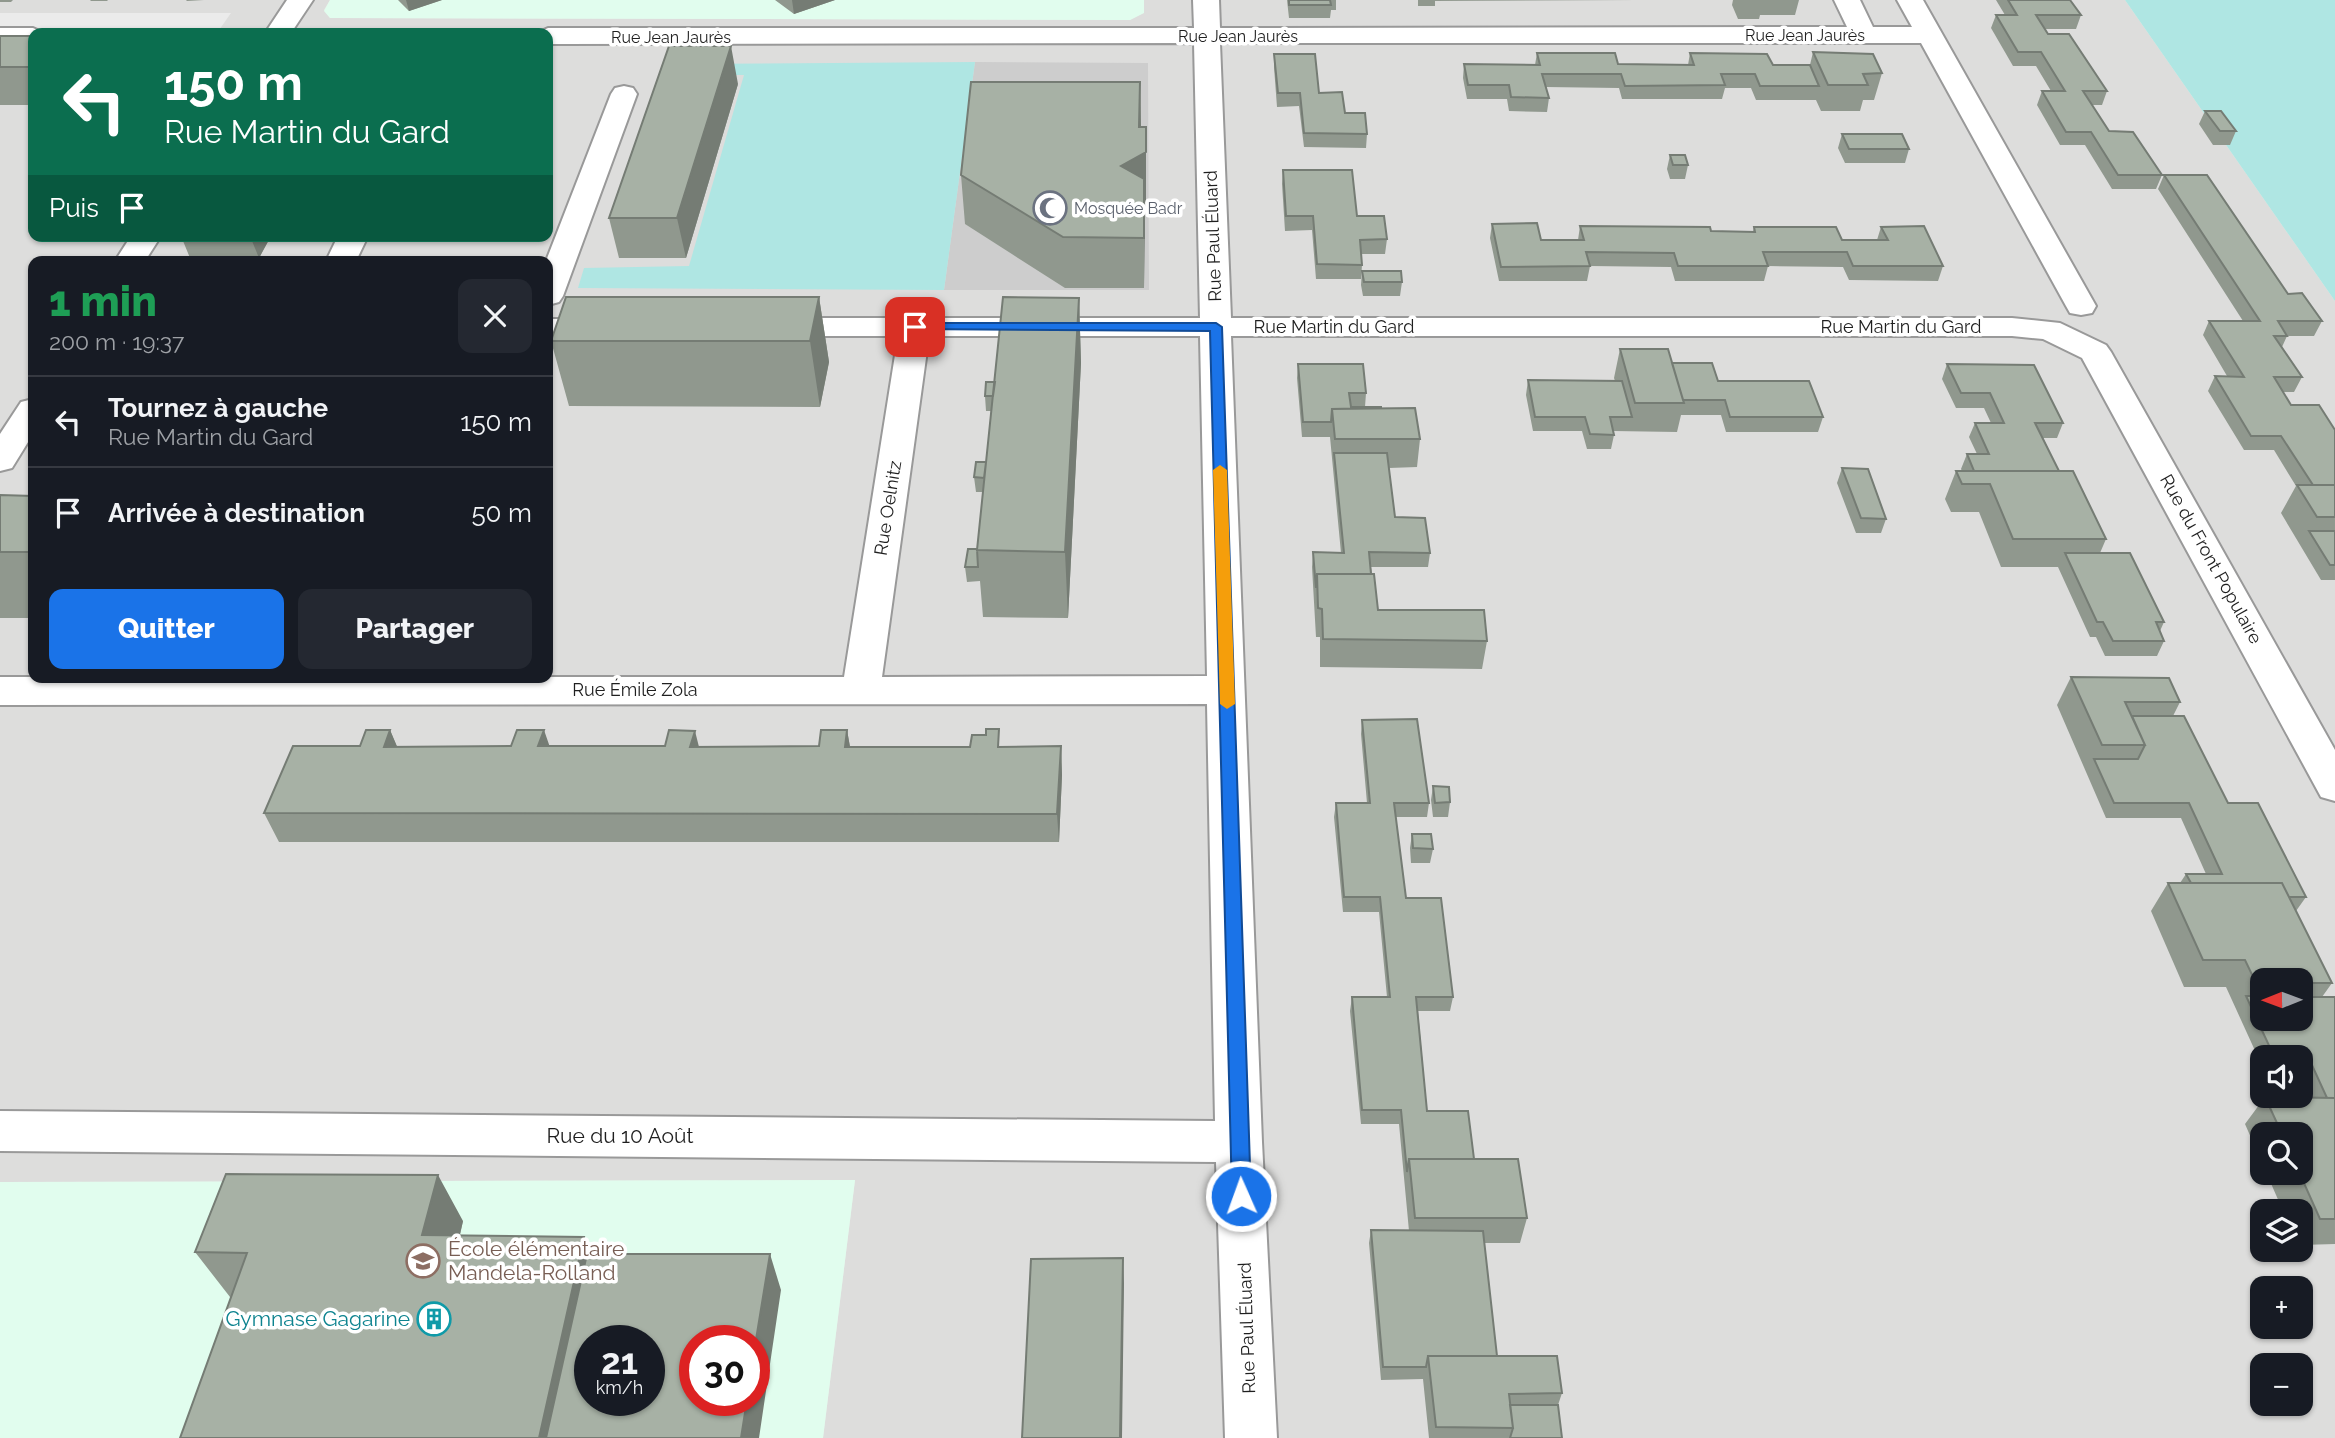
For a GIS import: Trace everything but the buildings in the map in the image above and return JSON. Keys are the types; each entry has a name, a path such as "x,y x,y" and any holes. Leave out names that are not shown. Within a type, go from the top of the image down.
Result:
{"street":[{"path":"281,28 300,0"},
{"name":"Rue Paul Éluard","path":"1206,0 1239,1142 1251,1438"},
{"path":"1847,0 1864,34"},
{"path":"1910,0 2081,306"},
{"name":"Rue Jean Jaurès","path":"553,36 1929,35"},
{"path":"0,36 28,36"},
{"path":"553,283 624,94"},
{"name":"Rue Martin du Gard","path":"738,327 2012,327 2049,330 2076,341"},
{"name":"Rue Oelnitz","path":"861,689 915,327"},
{"path":"553,328 643,328"},
{"name":"Rue du Front Populaire","path":"2076,341 2095,352 2106,370 2335,786"},
{"path":"0,460 28,417"},
{"name":"Rue Émile Zola","path":"0,691 1227,690"},
{"name":"Rue du 10 Août","path":"0,1131 1239,1142"}],"shaded area":[{"path":"0,0 330,0 324,10 330,18 1130,20 1143,13 1144,0 2125,0 2335,301 2335,1438 823,1438 855,1180 0,1182"},
{"path":"330,0 1144,0 1144,13 1130,20 330,18 324,11"},
{"path":"2125,0 2335,0 2335,301"},
{"path":"0,13 231,13 220,28 28,28 28,57 0,57"},
{"path":"975,62 1148,63 1149,290 944,290"},
{"path":"975,62 944,290 578,288 584,268 689,266 744,75 677,75 679,64"},
{"name":"École élémentaire Mandela-Rolland","path":"855,1180 823,1438 0,1438 0,1182"}],"slow traffic":[{"path":"1220,470 1227,704"}],"place":[{"name":"Mosquée Badr","path":"1050,208"},
{"name":"École élémentaire Mandela-Rolland","path":"423,1261"},
{"name":"Gymnase Gagarine","path":"434,1319"}],"route":[{"path":"915,327 1216,327 1241,1196"}]}
